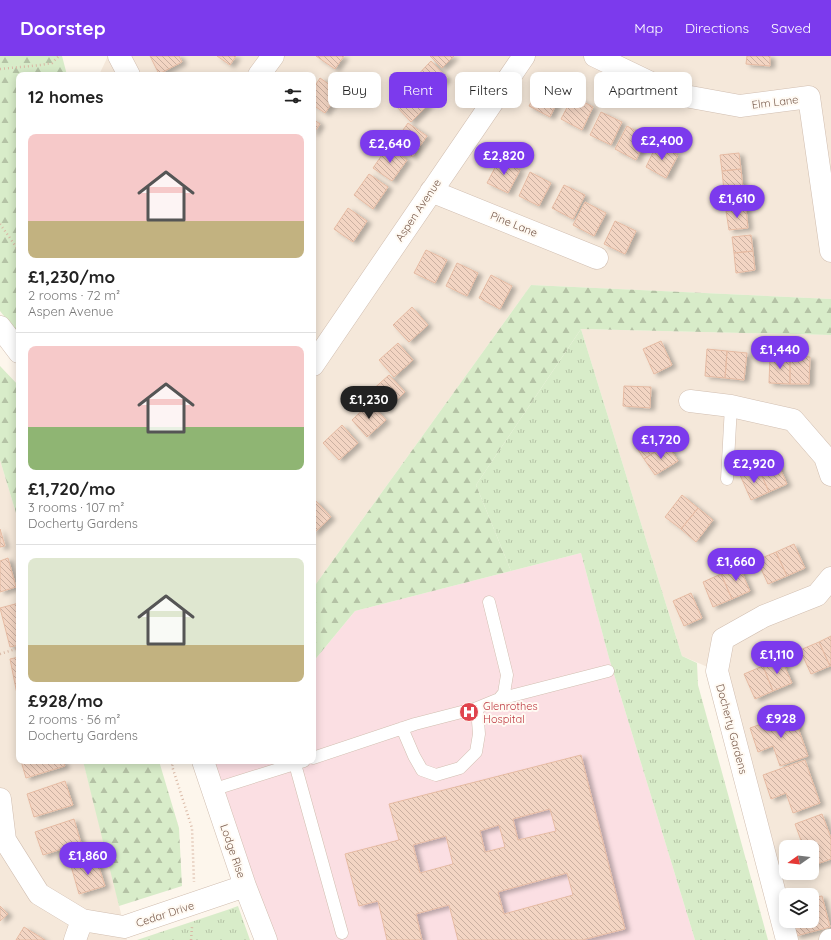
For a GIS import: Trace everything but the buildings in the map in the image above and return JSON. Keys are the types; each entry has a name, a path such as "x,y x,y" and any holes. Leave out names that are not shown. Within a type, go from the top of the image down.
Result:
{"street":[{"path":"119,56 127,72"},
{"path":"261,72 273,56"},
{"name":"Aspen Avenue","path":"316,357 524,56"},
{"name":"Elm Lane","path":"595,56 674,94 740,106 809,97 831,251"},
{"name":"Pine Lane","path":"431,191 598,258"},
{"path":"0,327 16,348"},
{"path":"690,401 731,406 793,420 825,457 831,475"},
{"name":"Docherty Gardens","path":"787,940 717,671 723,639 764,616 817,595 831,578"},
{"name":"Lodge Rise","path":"204,764 245,886 266,940"},
{"name":"Cedar Drive","path":"0,799 2,841 39,894 78,930 124,927 245,886"}],"lane":[{"path":"727,479 731,406"},
{"path":"489,602 507,675 504,693 499,699"},
{"path":"316,757 402,728 477,708 499,699 608,672"},
{"path":"402,728 414,756 422,770 436,775 460,768 476,752 479,734 477,708"},
{"path":"212,790 294,764"},
{"path":"300,764 342,933"}],"path":[{"path":"0,69 52,63 59,56"},
{"path":"0,224 16,247"},
{"path":"0,654 16,649"},
{"path":"173,764 172,766 192,828 194,904 191,940"}],"shaded area":[{"path":"108,56 831,56 831,299 531,285 316,584 316,72 100,72"},
{"path":"581,329 831,335 831,940 787,940 784,928 819,928 819,888 779,888 779,909 717,671 682,656"},
{"path":"0,460 16,513 16,764 84,764 106,848 127,940 0,940"},
{"name":"Glenrothes Hospital","path":"581,553 609,658 695,940 266,940 204,764 316,764 316,658 355,611"}],"green space":[{"path":"0,56 62,56 66,72 16,72 16,331 0,311"},
{"path":"531,285 831,299 831,335 581,329 476,485 511,571 355,611 316,658 316,584"},
{"path":"581,329 682,656 697,663 698,685 768,940 695,940 609,658 581,553 511,571 476,485"},
{"path":"0,366 16,383 16,513 0,460"},
{"path":"84,764 160,764 179,828 182,886 119,906"},
{"path":"238,906 250,940 137,940 227,910"}],"place":[{"name":"Glenrothes Hospital","path":"469,712"}]}
